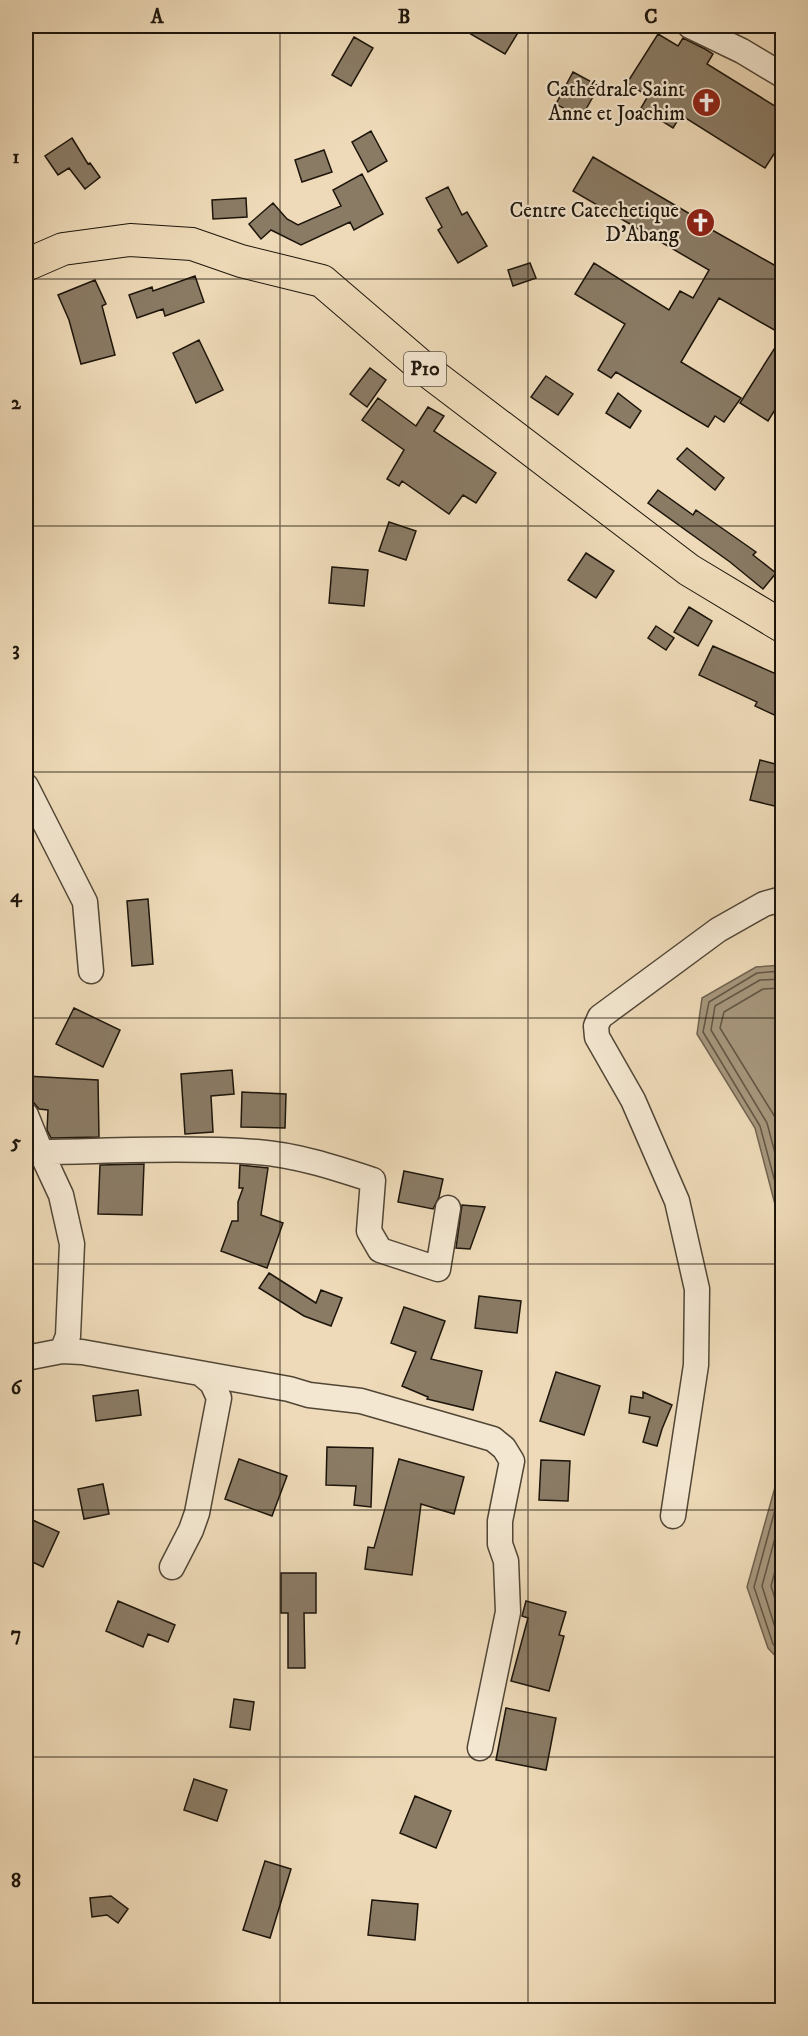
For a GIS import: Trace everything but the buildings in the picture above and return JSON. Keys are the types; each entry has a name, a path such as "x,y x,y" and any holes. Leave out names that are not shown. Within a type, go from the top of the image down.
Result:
{"main road":[{"name":"P10","path":"26,265 63,249 130,240 192,244 241,261 322,281 421,366 689,570 781,622"}],"street":[{"path":"690,26 742,51 783,75"},
{"path":"26,786 85,902 91,971"},
{"path":"673,1516 696,1365 696,1289 677,1201 633,1100 597,1037 596,1026 600,1017 718,930 764,904 783,899"},
{"path":"26,1115 61,1195 72,1244 68,1336 62,1351"},
{"path":"41,1152 175,1150 259,1152 322,1164 373,1180 369,1231 380,1250 438,1269 448,1208"},
{"path":"26,1358 62,1351 104,1354 289,1389 309,1395 361,1401 493,1439 504,1448 512,1461 500,1521 500,1544 506,1561 508,1612 480,1748"},
{"path":"172,1567 197,1513 219,1398 212,1383 200,1373"}],"water":[{"path":"782,965 782,1231 755,1128 697,1034 702,998 756,967"},
{"path":"782,1450 782,1663 768,1648 747,1587 779,1473"}],"place":[{"name":"Cathédrale Saint Anne et Joachim","path":"706,102"},
{"name":"Centre Catechetique D’Abang","path":"700,223"}]}
